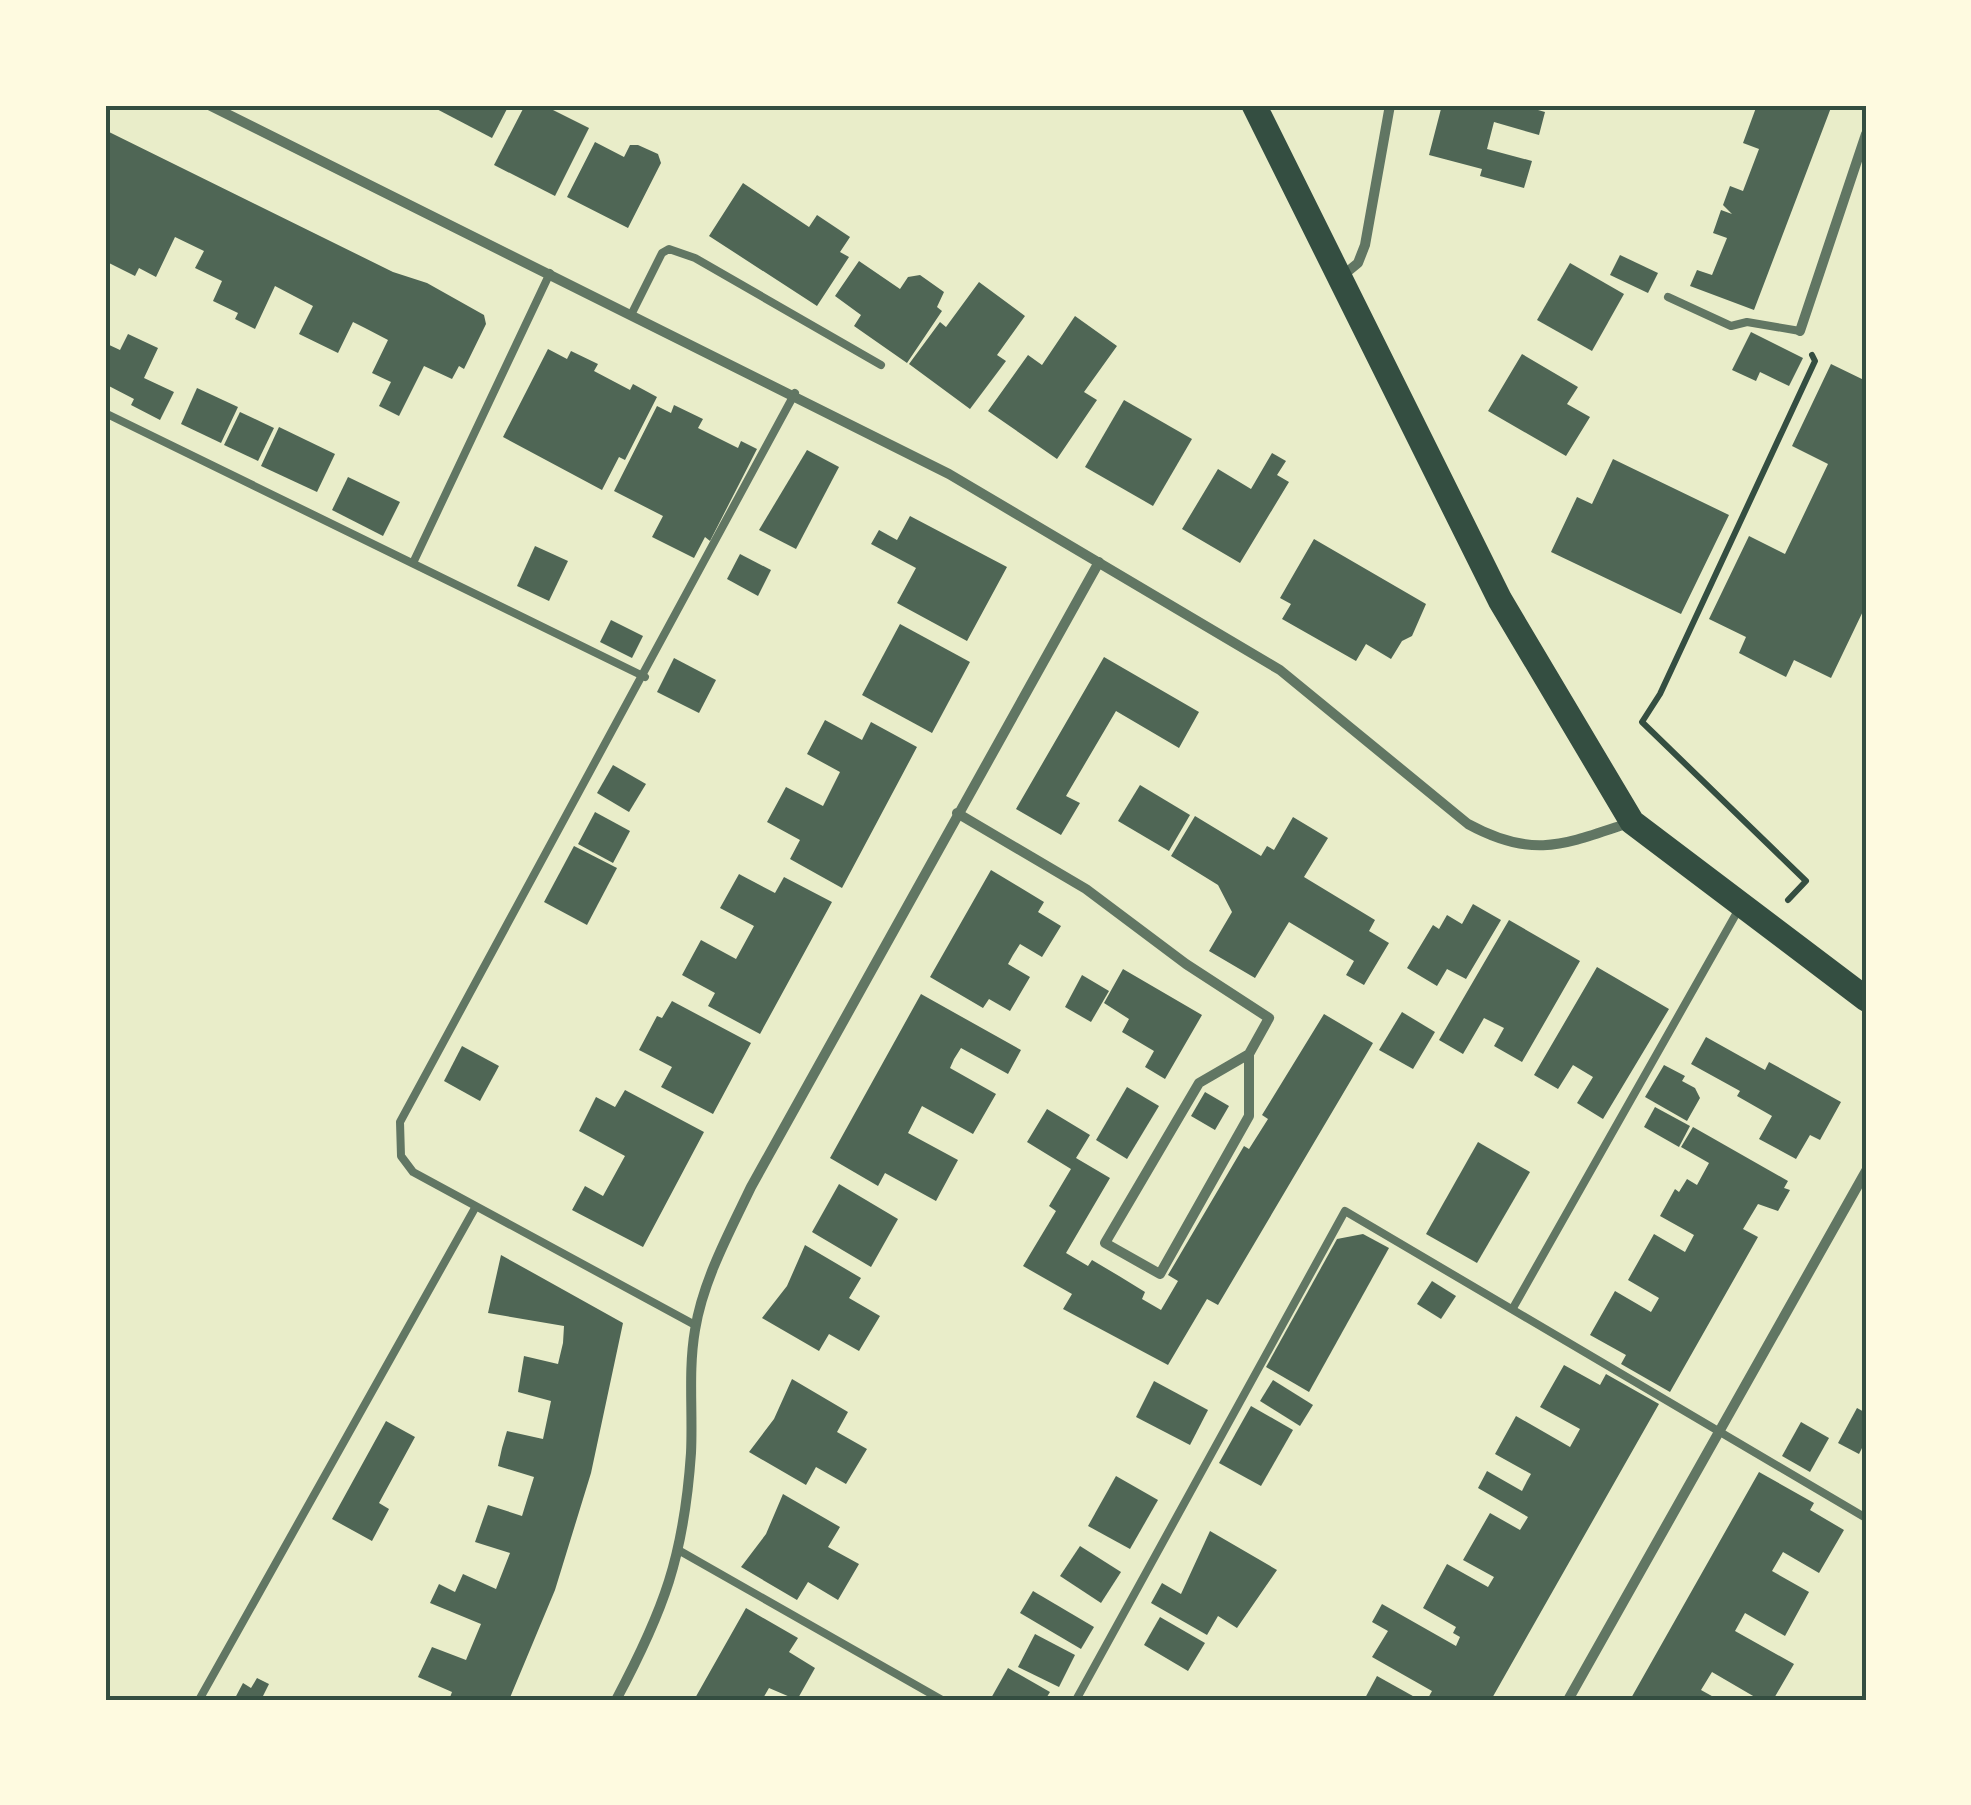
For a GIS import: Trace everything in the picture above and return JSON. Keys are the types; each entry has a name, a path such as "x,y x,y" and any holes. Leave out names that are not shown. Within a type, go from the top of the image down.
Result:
{"main road":[{"path":"1254,105 1500,600 1632,822 1866,999"}],"street":[{"path":"209,105 795,393 949,474 1280,670 1468,824 1492,837 1549,848 1632,822"},
{"path":"1340,278 1358,263 1366,245 1390,105"},
{"path":"1800,331 1866,134"},
{"path":"616,1700 660,1615 680,1551 691,1447 696,1325 722,1250 752,1187 1099,562"},
{"path":"957,813 1086,889 1186,964 1269,1018 1248,1054 1199,1082 1104,1242 1160,1274 1249,1116 1248,1054"},
{"path":"1568,1700 1866,1171"}],"lane":[{"path":"632,314 662,253 670,249 695,258 881,365"},
{"path":"413,563 550,273"},
{"path":"1668,297 1731,326 1747,322 1800,331"},
{"path":"696,1325 413,1172 401,1156 400,1122 795,393"},
{"path":"105,413 644,677"},
{"path":"1514,1308 1741,905"},
{"path":"198,1700 475,1208"},
{"path":"1076,1700 1344,1211 1866,1518"},
{"path":"680,1551 942,1700"}],"path":[{"path":"1766,924 1806,881 1642,722 1660,694 1815,361 1800,331"}],"building":[{"path":"429,105 509,105 492,138"},
{"path":"525,105 543,105 589,128 555,196 494,165"},
{"path":"1442,105 1521,105 1545,112 1539,135 1494,122 1487,149 1532,161 1524,188 1480,176 1482,169 1429,155"},
{"path":"1757,105 1832,105 1754,310 1690,286 1697,270 1712,275 1727,238 1713,233 1721,210 1732,214 1723,205 1730,186 1743,191 1759,149 1743,143"},
{"path":"105,130 393,272 427,283 484,315 486,324 464,369 459,366 452,379 424,366 399,416 379,406 391,382 372,373 388,340 353,322 338,353 299,334 313,306 275,286 255,329 235,319 238,313 213,301 222,281 195,268 204,251 175,237 156,277 139,268 135,276 105,261"},
{"path":"595,142 624,157 630,145 658,154 661,163 628,228 567,197"},
{"path":"743,183 809,227 817,215 850,237 840,252 849,257 817,306 709,236"},
{"path":"1620,255 1658,273 1648,293 1610,275"},
{"path":"859,261 900,289 908,277 920,275 944,292 937,307 942,311 907,363 854,326 861,315 835,296"},
{"path":"1570,263 1624,294 1592,351 1537,320"},
{"path":"979,282 1025,316 997,355 1006,361 970,409 909,364 940,322 946,327"},
{"path":"1075,316 1117,346 1084,392 1097,400 1057,459 988,411 1028,355 1042,365"},
{"path":"1751,332 1803,358 1789,386 1760,372 1756,381 1732,370"},
{"path":"128,334 158,348 144,378 174,392 160,420 131,405 134,399 105,384 105,343 120,350"},
{"path":"548,349 567,359 571,351 598,364 594,371 630,390 633,384 657,397 625,460 619,457 602,490 503,437"},
{"path":"1522,354 1578,387 1567,404 1590,417 1566,456 1488,411"},
{"path":"1831,364 1866,381 1866,605 1831,678 1794,660 1786,677 1739,653 1746,637 1709,619 1749,536 1785,554 1828,464 1792,446"},
{"path":"197,388 238,407 221,443 181,424"},
{"path":"1124,400 1192,439 1153,506 1085,467"},
{"path":"674,405 703,419 698,428 738,448 741,441 757,449 710,541 705,537 694,558 652,537 663,516 614,491 657,406 671,413"},
{"path":"240,412 274,428 258,461 224,445"},
{"path":"279,427 335,454 317,492 261,466"},
{"path":"807,450 839,467 796,549 759,530"},
{"path":"1272,453 1286,461 1277,475 1289,482 1240,563 1182,529 1218,469 1251,489"},
{"path":"1613,459 1729,515 1681,614 1551,552 1577,497 1592,504"},
{"path":"348,477 400,502 383,536 332,510"},
{"path":"910,516 1007,567 967,641 897,603 916,568 871,544 879,530 897,540"},
{"path":"1314,539 1426,604 1412,636 1402,641 1391,659 1366,644 1356,661 1282,619 1291,604 1280,598"},
{"path":"535,546 568,561 549,601 517,586"},
{"path":"740,554 771,570 758,596 727,579"},
{"path":"611,620 643,636 632,658 600,642"},
{"path":"900,624 970,662 932,733 862,695"},
{"path":"1104,657 1199,712 1179,748 1116,711 1066,796 1080,803 1061,835 1016,809"},
{"path":"674,658 716,680 699,713 657,692"},
{"path":"825,720 862,740 871,722 917,747 842,888 790,859 800,840 767,822 786,787 823,806 840,772 807,754"},
{"path":"613,765 646,784 629,812 597,793"},
{"path":"1140,785 1190,815 1169,851 1118,821"},
{"path":"595,812 630,831 613,863 578,844"},
{"path":"1195,816 1261,856 1267,846 1274,850 1293,817 1328,838 1304,877 1375,920 1369,931 1389,943 1364,985 1346,975 1354,961 1289,922 1255,978 1209,951 1232,912 1218,885 1171,856"},
{"path":"574,846 617,868 587,925 544,902"},
{"path":"991,870 1044,902 1038,912 1061,926 1042,957 1020,944 1013,955 1008,964 1030,977 1010,1011 989,999 983,1008 930,977"},
{"path":"739,874 775,893 784,877 832,902 760,1034 708,1006 715,993 682,975 701,940 736,959 754,926 720,908"},
{"path":"1473,904 1501,920 1466,979 1447,969 1437,986 1407,968 1433,925 1439,929 1447,915 1462,924"},
{"path":"1509,920 1580,961 1522,1062 1494,1046 1504,1028 1484,1018 1463,1054 1439,1040"},
{"path":"1597,967 1669,1009 1603,1119 1577,1103 1593,1077 1573,1065 1558,1089 1534,1075"},
{"path":"1123,969 1202,1015 1165,1079 1145,1067 1154,1051 1122,1032 1129,1019 1104,1003"},
{"path":"1082,975 1109,991 1091,1022 1065,1007"},
{"path":"921,994 1021,1050 1008,1074 961,1048 954,1059 950,1068 996,1094 973,1134 922,1106 908,1133 958,1160 936,1201 885,1173 878,1186 830,1158"},
{"path":"672,1001 751,1043 713,1114 661,1087 672,1067 639,1050 657,1016 662,1018"},
{"path":"1402,1012 1435,1032 1413,1069 1379,1050"},
{"path":"1324,1014 1373,1043 1218,1305 1207,1299 1168,1365 1063,1309 1072,1294 1023,1266 1056,1211 1049,1206 1071,1169 1027,1142 1047,1109 1090,1135 1076,1158 1110,1178 1066,1253 1088,1266 1092,1260 1119,1276 1145,1292 1142,1299 1161,1310 1178,1281 1168,1275 1244,1146 1249,1149 1268,1119 1262,1115"},
{"path":"1706,1037 1765,1070 1769,1062 1841,1102 1820,1140 1810,1135 1796,1159 1759,1139 1772,1116 1737,1096 1740,1091 1691,1064"},
{"path":"462,1046 499,1066 480,1101 444,1081"},
{"path":"1664,1065 1685,1076 1682,1081 1695,1088 1700,1098 1687,1121 1645,1097"},
{"path":"1127,1087 1159,1106 1127,1159 1096,1140"},
{"path":"625,1090 704,1132 643,1247 572,1210 585,1186 603,1196 625,1156 579,1131 596,1097 615,1107"},
{"path":"1205,1092 1229,1106 1215,1130 1191,1116"},
{"path":"1655,1107 1690,1126 1679,1147 1644,1127"},
{"path":"1693,1127 1788,1181 1784,1188 1790,1190 1778,1211 1758,1204 1743,1229 1758,1237 1670,1392 1621,1364 1626,1355 1590,1335 1615,1291 1651,1312 1659,1298 1628,1280 1654,1234 1685,1252 1694,1235 1660,1216 1675,1189 1679,1192 1687,1179 1697,1185 1709,1163 1681,1147"},
{"path":"1478,1142 1530,1172 1477,1263 1426,1234"},
{"path":"839,1184 898,1219 871,1267 812,1232"},
{"path":"1363,1234 1389,1248 1309,1392 1266,1367 1337,1239"},
{"path":"805,1245 861,1278 849,1298 880,1316 859,1351 829,1334 819,1351 762,1318 787,1286"},
{"path":"501,1255 623,1323 591,1473 555,1590 509,1700 449,1700 452,1692 418,1677 432,1647 466,1660 481,1624 430,1603 439,1584 455,1592 463,1574 496,1589 510,1553 475,1542 488,1505 522,1516 534,1477 498,1466 502,1448 507,1431 543,1439 551,1401 518,1392 524,1356 558,1364 563,1343 564,1326 488,1313"},
{"path":"1432,1281 1456,1296 1441,1319 1417,1304"},
{"path":"1564,1365 1600,1385 1606,1374 1659,1404 1491,1700 1427,1700 1432,1691 1372,1657 1388,1631 1372,1622 1382,1604 1456,1646 1460,1637 1453,1633 1456,1627 1423,1608 1447,1564 1488,1587 1494,1577 1463,1560 1490,1513 1520,1530 1528,1517 1478,1488 1487,1471 1522,1491 1531,1474 1495,1454 1516,1416 1570,1447 1580,1429 1540,1407"},
{"path":"792,1379 848,1412 837,1432 867,1449 846,1484 816,1467 806,1485 749,1452 774,1419"},
{"path":"1273,1380 1313,1405 1300,1426 1260,1401"},
{"path":"1154,1381 1208,1410 1190,1445 1136,1417"},
{"path":"1251,1406 1293,1430 1261,1486 1219,1463"},
{"path":"1857,1408 1866,1413 1866,1440 1859,1454 1838,1443"},
{"path":"386,1421 415,1437 379,1503 389,1509 372,1541 332,1519"},
{"path":"1801,1422 1829,1438 1810,1472 1782,1456"},
{"path":"1759,1472 1814,1503 1810,1510 1844,1530 1819,1573 1783,1552 1772,1571 1809,1592 1785,1636 1745,1613 1735,1631 1794,1664 1773,1700 1760,1700 1712,1672 1701,1690 1719,1700 1630,1700"},
{"path":"1116,1476 1158,1500 1130,1549 1088,1526"},
{"path":"783,1494 840,1527 828,1547 859,1564 838,1600 808,1582 797,1600 741,1567 766,1534"},
{"path":"1210,1531 1277,1570 1237,1628 1218,1616 1207,1635 1151,1603 1162,1583 1181,1594"},
{"path":"1080,1546 1121,1572 1101,1603 1060,1576"},
{"path":"1033,1591 1094,1627 1081,1649 1020,1613"},
{"path":"746,1608 798,1638 789,1652 815,1668 797,1700 769,1688 762,1700 694,1700"},
{"path":"1160,1617 1205,1643 1188,1671 1144,1645"},
{"path":"1035,1634 1075,1655 1059,1687 1018,1667"},
{"path":"1008,1668 1050,1692 1045,1700 990,1700"},
{"path":"1377,1676 1420,1700 1364,1700"},
{"path":"257,1678 269,1684 261,1700 234,1700 243,1683 251,1688"}]}
